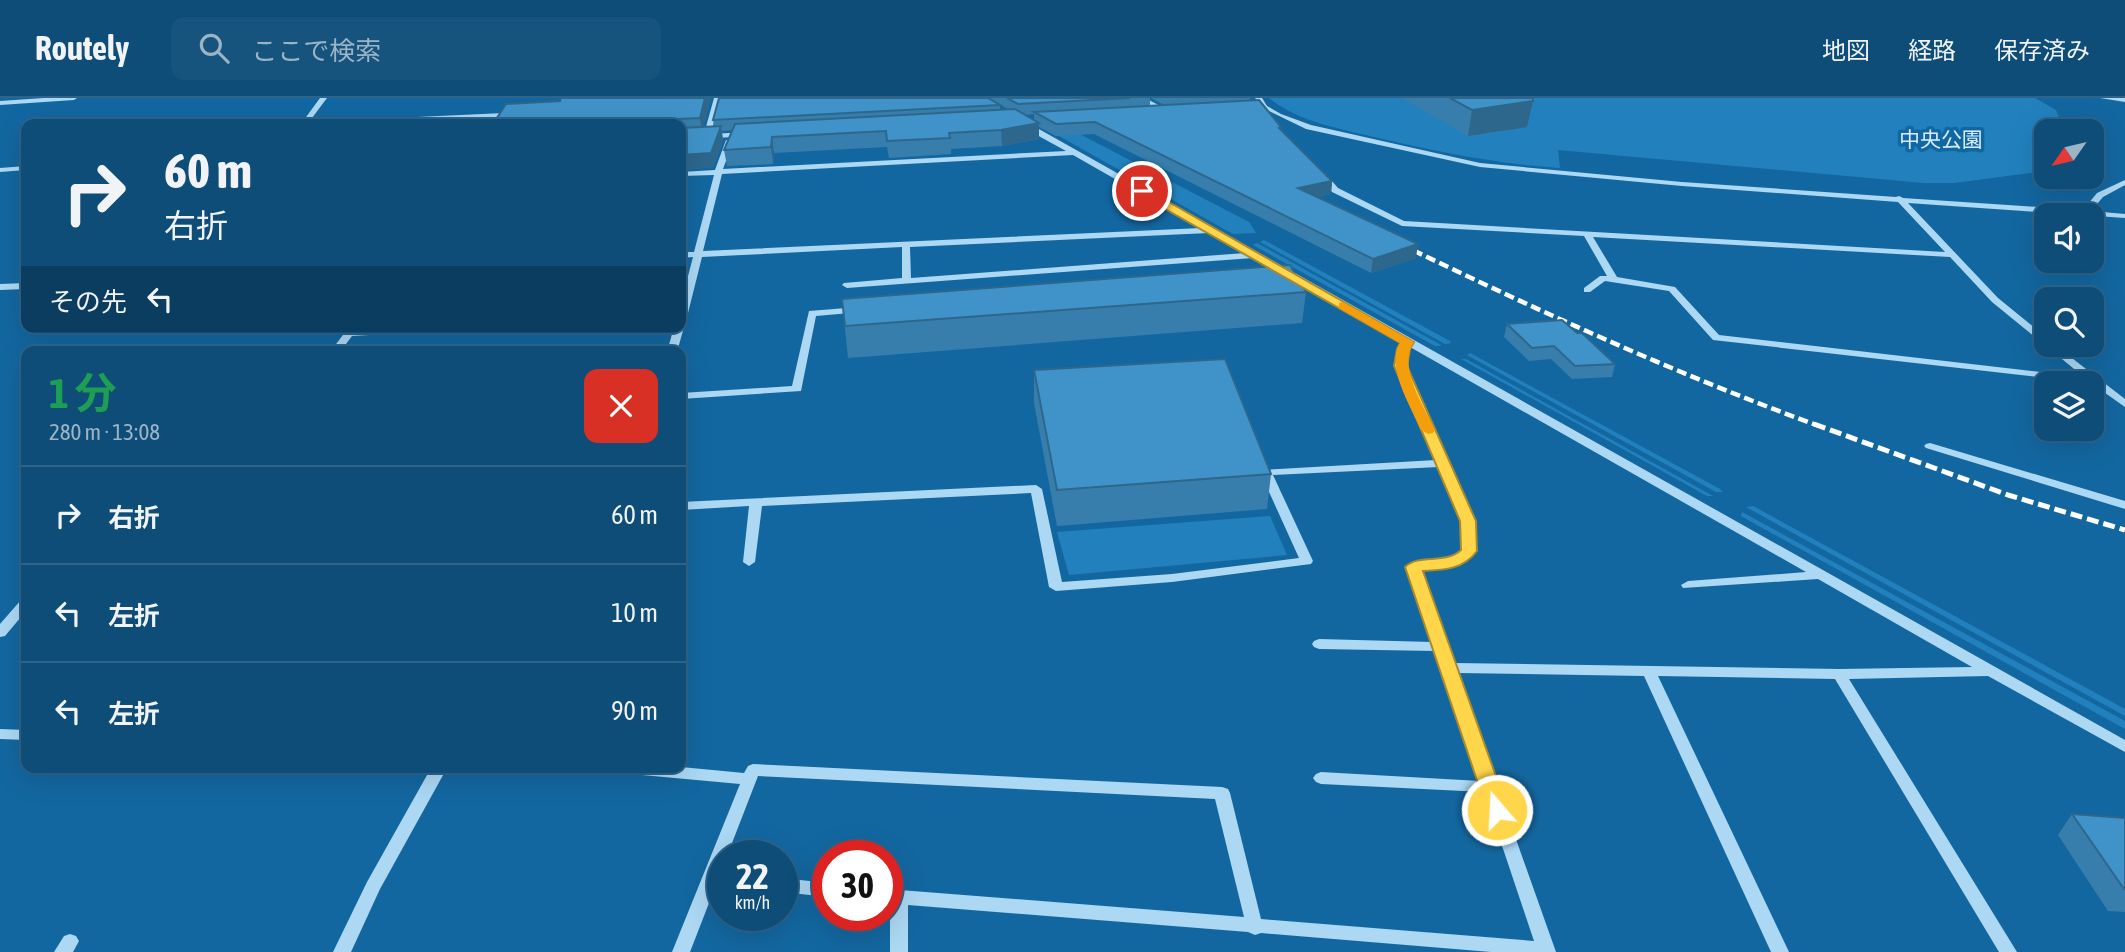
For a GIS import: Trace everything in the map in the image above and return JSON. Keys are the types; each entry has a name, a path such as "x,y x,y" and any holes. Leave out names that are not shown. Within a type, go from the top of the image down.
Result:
{"street":[{"path":"0,103 74,98"},
{"path":"310,119 324,98"},
{"path":"707,137 717,98"},
{"path":"1139,98 1167,111"},
{"path":"1258,98 1265,107 1289,121 1334,134 1480,165 1682,184 2034,208"},
{"path":"2104,98 2125,100"},
{"path":"1252,107 1265,107"},
{"path":"1147,112 1179,110"},
{"path":"416,119 504,115 501,119"},
{"path":"1039,118 1016,120 2125,747"},
{"path":"1282,131 1282,124 1289,121"},
{"path":"686,138 760,134"},
{"path":"686,298 718,173 732,135"},
{"path":"686,174 1074,153"},
{"path":"0,170 21,168"},
{"path":"1317,170 1335,190 1402,223 1954,255"},
{"path":"2093,203 2100,195 2125,182"},
{"path":"1899,198 1995,300 2034,332"},
{"path":"2104,214 2125,216"},
{"path":"686,255 1210,230"},
{"path":"1587,234 1612,279"},
{"path":"906,246 906,281"},
{"path":"846,285 1254,255"},
{"path":"1274,280 1295,278"},
{"path":"1587,290 1603,278 1672,289 1716,338 2034,374"},
{"path":"0,287 21,286"},
{"path":"686,396 797,389 812,313 867,310"},
{"path":"903,898 1546,951 1413,567 1446,565 1461,559 1469,551 1468,521 1400,366 1403,349 1408,342"},
{"path":"2064,357 2080,371"},
{"path":"2104,389 2125,404"},
{"path":"1930,446 2125,505"},
{"path":"686,506 1036,489 1056,587 1172,578 1307,561 1266,472 1442,463"},
{"path":"749,562 756,502"},
{"path":"1688,585 1820,575"},
{"path":"0,633 21,609"},
{"path":"1319,644 1441,647"},
{"path":"1448,668 1839,674 1990,671"},
{"path":"1648,670 1780,952"},
{"path":"1839,674 2008,952"},
{"path":"0,734 21,736"},
{"path":"729,840 753,770 1222,793 1255,928"},
{"path":"342,952 373,887 436,773"},
{"path":"685,773 749,779"},
{"path":"1321,778 1490,787"},
{"path":"681,952 707,899"},
{"path":"897,931 899,952"}],"green space":[{"name":"中央公園","path":"1269,98 2035,98 2056,110 2060,119 2034,119 2034,173 1954,183 1924,183 1558,150 1560,168 1513,163 1420,147 1346,130 1306,119"},
{"path":"1068,128 1249,222 1256,233 1233,234 1052,132"},
{"path":"1264,240 1451,343 1445,344 1260,242"},
{"path":"1257,243 1441,346 1435,346 1253,245"},
{"path":"1470,353 1723,492 1716,492 1467,355"},
{"path":"1461,359 1466,359 1713,496 1707,496"},
{"path":"1753,506 2125,709 2125,716 1746,507"},
{"path":"1742,512 2125,721 2125,729 1741,516"},
{"path":"1270,516 1287,555 1069,575 1057,532"}],"building":[{"path":"561,98 705,98 700,118 496,119 506,104 560,101"},
{"path":"719,98 988,98 1000,105 713,120"},
{"path":"1007,98 1130,98 1018,104"},
{"path":"1450,98 1533,98 1533,101 1472,110"},
{"path":"1259,100 1281,127 1279,128 1332,181 1298,188 1418,244 1373,259 1095,122 1056,124 1034,112"},
{"path":"1015,109 1039,123 1001,130 949,133 950,138 887,141 886,131 772,137 771,147 724,150 735,124"},
{"path":"721,126 711,153 686,155 686,128"},
{"path":"1290,265 1306,292 845,326 842,299"},
{"path":"1562,320 1577,333 1582,333 1615,364 1575,366 1554,346 1532,348 1507,324"},
{"path":"1225,359 1271,474 1057,490 1034,370"},
{"path":"2072,814 2125,818 2125,889 2124,889"}],"railway":[{"path":"1400,244 1607,340 1712,385 1819,426"},
{"path":"1814,424 2008,495 2125,530"}],"slow traffic":[{"path":"1343,306 1408,342 1403,349 1400,366 1428,430"}],"route":[{"path":"1142,191 1408,342 1403,349 1400,366 1468,521 1469,536 1469,551 1461,559 1446,565 1413,567 1497,810"}]}
